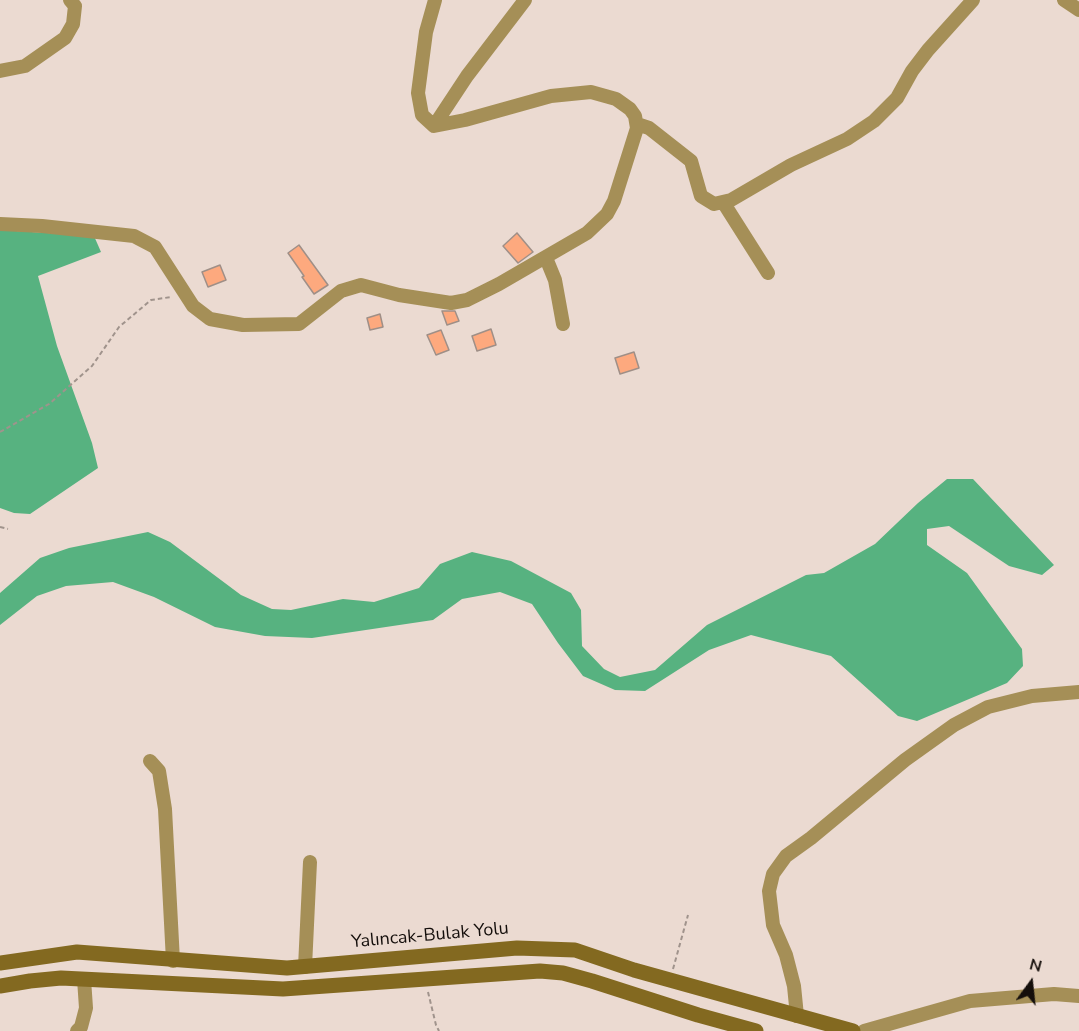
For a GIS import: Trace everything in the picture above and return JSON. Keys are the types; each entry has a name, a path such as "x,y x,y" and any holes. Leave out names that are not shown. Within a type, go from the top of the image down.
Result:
{"main road":[{"name":"Yalıncak-Bulak Yolu","path":"0,963 77,952 287,968 517,948 574,950 670,980 853,1031"},
{"path":"0,986 40,980 84,979 283,989 540,971 563,973 756,1031"}],"street":[{"path":"0,71 25,66 65,38 73,24 75,6 70,0"},
{"path":"434,126 422,115 418,93 426,32 435,0"},
{"path":"434,126 467,76 525,0"},
{"path":"637,124 648,128 691,161 701,196 714,204 731,200 792,165 847,138 874,121 897,98 912,71 928,50 973,0"},
{"path":"1064,0 1079,10"},
{"path":"0,224 134,236 155,247 193,306 210,319 243,325 299,324 341,291 362,285 399,295 451,303 467,300 546,258 587,233 615,201 637,124 630,109 616,99 591,92 551,96 465,120 434,126"},
{"path":"723,202 768,273"},
{"path":"546,258 555,280 562,324"},
{"path":"797,1016 794,986 786,955 773,925 769,891 773,874 786,856 905,760 988,707 1032,696 1079,692"},
{"path":"150,761 159,771 164,800 173,961"},
{"path":"304,967 310,862"},
{"path":"77,1031 81,1027 86,1008 84,979"},
{"path":"864,1031 970,1001 1054,994 1079,996"}],"path":[{"path":"0,432 49,404 92,366 118,327 151,300 186,294"},
{"path":"0,527 8,530"},
{"path":"670,980 688,915"},
{"path":"425,980 439,1031"}],"green space":[{"path":"0,230 94,236 101,252 38,276 57,346 92,443 98,468 30,514 14,513 0,508"},
{"path":"947,479 973,479 1054,565 1042,575 1009,566 949,526 927,529 927,545 967,573 1022,649 1023,666 1007,683 917,721 898,716 831,656 751,635 709,650 645,691 615,690 583,676 532,604 500,592 462,599 433,620 312,638 265,636 215,627 154,597 113,582 66,586 37,596 0,625 0,593 40,558 69,548 148,532 170,542 241,595 272,609 291,610 343,599 374,602 419,588 440,564 472,552 511,561 571,593 581,610 582,646 604,669 620,677 655,670 707,625 806,575 824,573 875,544"}],"building":[{"path":"517,233 533,252 518,263 503,246"},
{"path":"299,245 328,285 314,294 288,253"},
{"path":"220,265 226,280 208,287 202,272"},
{"path":"442,311 455,311 459,321 447,325"},
{"path":"380,314 383,327 370,330 367,318"},
{"path":"491,329 496,345 477,351 472,336"},
{"path":"441,330 449,350 436,355 427,335"},
{"path":"634,352 639,368 620,374 615,358"}]}
